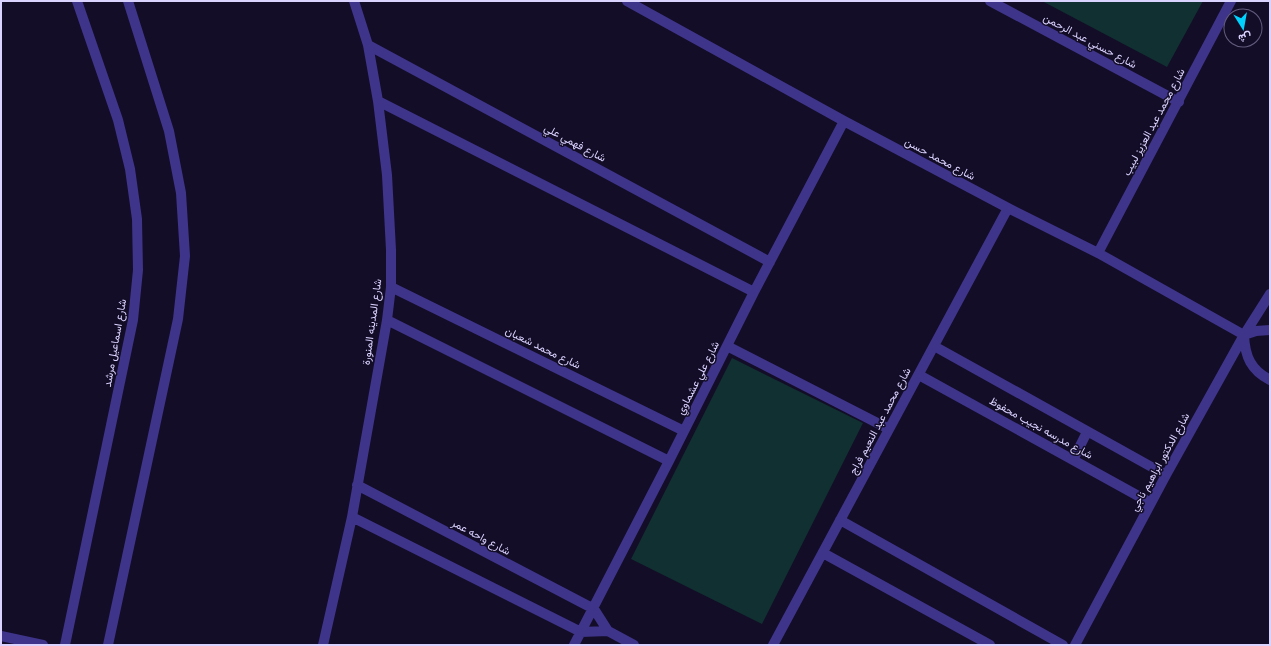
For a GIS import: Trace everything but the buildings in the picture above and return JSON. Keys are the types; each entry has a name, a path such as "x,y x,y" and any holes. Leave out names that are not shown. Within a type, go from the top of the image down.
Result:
{"street":[{"name":"شارع اسماعيل مرشد","path":"65,645 133,320 138,270 137,219 130,169 118,120 77,1"},
{"path":"108,645 178,319 185,256 181,193 169,131 128,1"},
{"name":"شارع المدينه المنورة","path":"323,645 352,517 387,320 391,288 391,250 387,175 378,101 368,45 354,1"},
{"name":"شارع محمد حسن","path":"627,1 844,121 1008,208 1098,253 1244,335"},
{"name":"شارع حسني عبد الرحمن","path":"990,1 1178,102"},
{"name":"شارع محمد عبد العزيز لبيب","path":"1098,253 1232,1"},
{"name":"شارع فهمي علي","path":"368,45 770,262"},
{"path":"378,101 754,292"},
{"name":"شارع علي عشماوي","path":"574,645 669,462 754,292 844,121"},
{"name":"شارع محمد عبد النعيم فراج","path":"773,645 1008,208"},
{"name":"شارع محمد شعبان","path":"391,288 684,431"},
{"name":"شارع الدكتور ابراهيم ناجي","path":"1075,645 1166,475 1244,335 1270,294"},
{"path":"387,320 669,462"},
{"path":"1270,330 1256,331 1244,335 1245,349 1250,362 1256,371 1270,380"},
{"path":"727,346 889,429"},
{"name":"شارع مدرسه نجيب محفوظ","path":"934,346 1166,475"},
{"name":"شارع مدرسه نجيب محفوظ","path":"919,375 1151,503"},
{"path":"1073,460 1087,432"},
{"name":"شارع واحه عمر","path":"357,485 594,609"},
{"path":"352,517 581,632 608,631"},
{"path":"840,520 1063,645"},
{"path":"823,553 990,645"},
{"path":"594,609 608,631 634,645"},
{"path":"1,636 43,645"}],"green space":[{"path":"1042,1 1203,1 1167,67"},
{"path":"732,358 863,423 762,624 631,559"}]}
